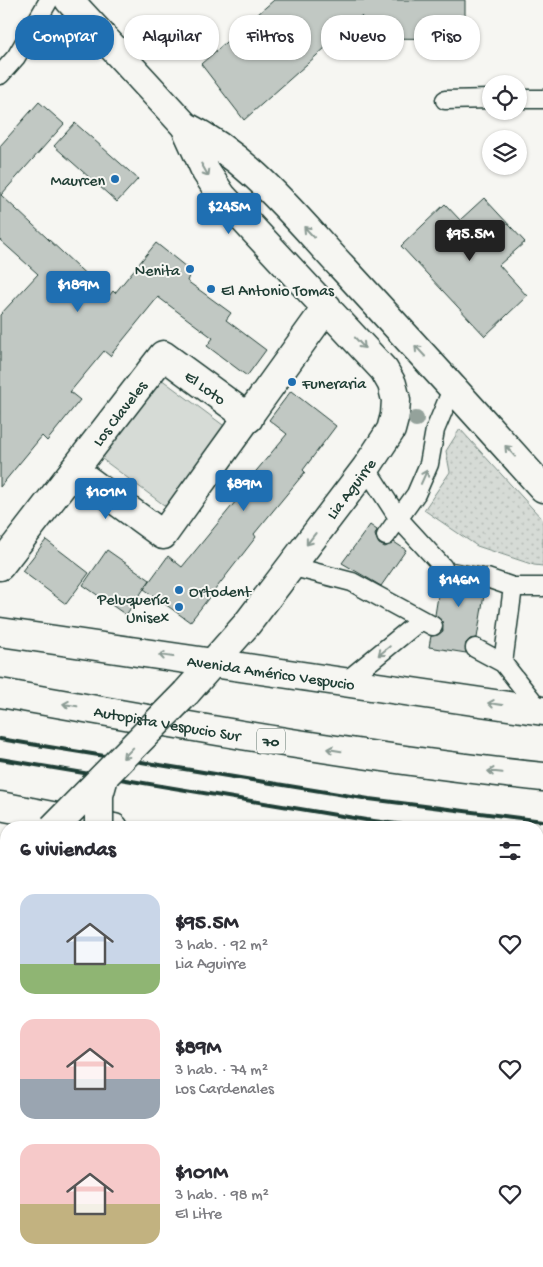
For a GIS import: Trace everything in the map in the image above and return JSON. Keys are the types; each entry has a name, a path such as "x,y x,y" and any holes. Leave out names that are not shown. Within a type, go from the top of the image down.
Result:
{"main road":[{"name":"Lia Aguirre","path":"60,821 214,663 247,624 366,468 391,430 396,400 392,384 368,351 222,196 206,172 185,126 69,0"},
{"name":"Lia Aguirre","path":"185,126 204,136 243,163 453,387 543,488"},
{"path":"74,470 162,535 249,418 327,307"},
{"name":"El Loto","path":"163,355 249,418"},
{"name":"Los Claveles","path":"0,566 163,355"},
{"name":"Avenida Américo Vespucio","path":"0,632 542,711"},
{"name":"Autopista Vespucio Sur","path":"0,693 271,741 472,770 543,777"},
{"path":"98,821 99,795 104,777"},
{"path":"0,806 78,821"}],"lane":[{"path":"0,74 16,57 49,0"},
{"path":"527,99 543,99"},
{"path":"444,100 482,100"},
{"path":"386,536 416,494 429,464 435,430 453,387"},
{"path":"366,468 399,519 443,567"},
{"path":"290,566 355,578 427,623 344,682"},
{"path":"487,578 513,587 543,587"},
{"path":"503,663 513,587"},
{"path":"475,648 503,663 542,711"}],"shaded area":[{"path":"157,376 227,428 168,508 98,456"},
{"path":"460,429 543,520 543,566 534,565 477,546 424,510 450,472 446,451"}],"building":[{"path":"274,0 465,0 465,15 414,15 414,38 404,38 404,15 321,15 321,52 244,120 201,64 206,60 219,60 219,48 229,39 229,60 311,60 311,15 257,15"},
{"path":"39,102 64,124 1,195 109,296 113,291 115,293 156,243 191,271 187,281 231,313 226,320 266,350 247,376 207,346 213,338 158,297 110,356 104,351 70,392 80,400 47,441 42,436 0,487 0,315 38,274 0,240 0,146"},
{"path":"75,123 138,179 117,202 54,146"},
{"path":"484,198 525,242 499,265 527,296 485,336 401,246 445,204 460,220"},
{"path":"291,391 336,426 303,470 305,472 254,534 256,537 190,622 144,589 168,556 182,567 245,490 242,488 287,434 269,420"},
{"path":"370,525 377,530 375,535 379,544 385,547 394,542 406,550 381,586 342,563"},
{"path":"46,540 89,573 66,604 22,571"},
{"path":"107,550 150,580 126,615 83,585"},
{"path":"452,562 484,568 477,575 479,585 485,589 477,638 470,639 466,643 466,653 429,647 431,636 438,635 443,631 442,621 435,615 441,577 450,574 453,570"}],"railway":[{"path":"0,739 369,799 543,821"},
{"path":"0,759 374,821"}],"place":[{"name":"Maurcen","path":"115,179"},
{"name":"Nenita","path":"190,269"},
{"name":"El Antonio Tomas","path":"211,289"},
{"name":"Funeraria","path":"292,382"},
{"name":"Ortodent","path":"179,590"},
{"name":"Peluquería Unisex","path":"179,607"}]}
